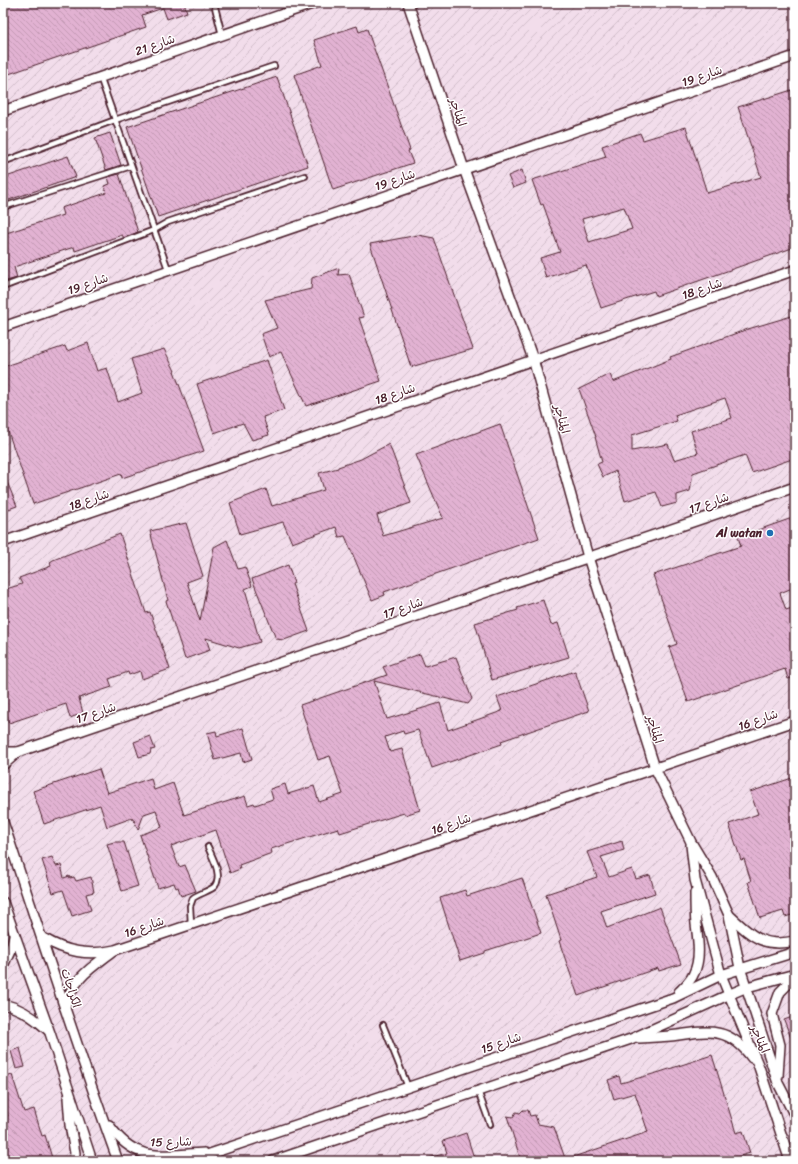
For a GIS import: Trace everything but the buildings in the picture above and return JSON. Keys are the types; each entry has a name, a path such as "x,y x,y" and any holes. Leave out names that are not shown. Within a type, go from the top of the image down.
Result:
{"street":[{"name":"شارع 21","path":"3,111 315,3"},
{"name":"المناجر","path":"408,3 464,169 533,359 588,557 655,768 691,842 712,877 729,915 740,968 748,987 778,1083 795,1116"},
{"name":"شارع 19","path":"3,327 168,269 795,56"},
{"name":"شارع 18","path":"3,542 795,270"},
{"name":"شارع 17","path":"3,752 18,752 795,487"},
{"name":"شارع 16","path":"42,938 57,946 72,951 94,953 115,950 795,721"},
{"name":"شارع 17","path":"3,765 18,752"},
{"name":"الكراجات","path":"3,822 65,1010 118,1161"},
{"name":"المناجر","path":"673,998 690,979 697,965 699,944 691,842"},
{"name":"المناجر","path":"695,880 721,975 759,1067 790,1161"},
{"path":"3,902 50,1033 92,1161"},
{"path":"729,915 754,938 764,942 776,943 795,941"},
{"path":"3,966 11,948 14,935"},
{"name":"شارع 16","path":"65,1010 68,996 76,983 92,967 115,950"},
{"name":"شارع 15","path":"188,1161 673,998 721,975 795,952"},
{"path":"273,1161 631,1039 728,994 795,974"},
{"name":"المناجر","path":"778,1083 780,1045 772,1014 780,992 795,977"},
{"path":"3,1004 23,1011 38,1021 50,1033"},
{"path":"631,1039 705,1031 725,1034 748,1053 759,1067"},
{"path":"67,1085 70,1125 75,1153 74,1161"},
{"name":"شارع 15","path":"100,1112 115,1134 126,1146 136,1152 147,1155 161,1156 213,1152"}],"lane":[{"path":"214,3 222,35"},
{"path":"3,162 115,120 274,66"},
{"path":"100,77 168,269"},
{"path":"3,207 131,166"},
{"path":"3,287 154,230 168,222 305,176"},
{"path":"191,924 190,906 193,898 215,886 218,879 218,871 208,847"},
{"path":"383,1025 408,1087"},
{"path":"478,1091 490,1124"}],"shaded area":[{"path":"3,3 795,3 795,1161 3,1161"}],"place":[{"name":"Al watan","path":"770,533"}]}
